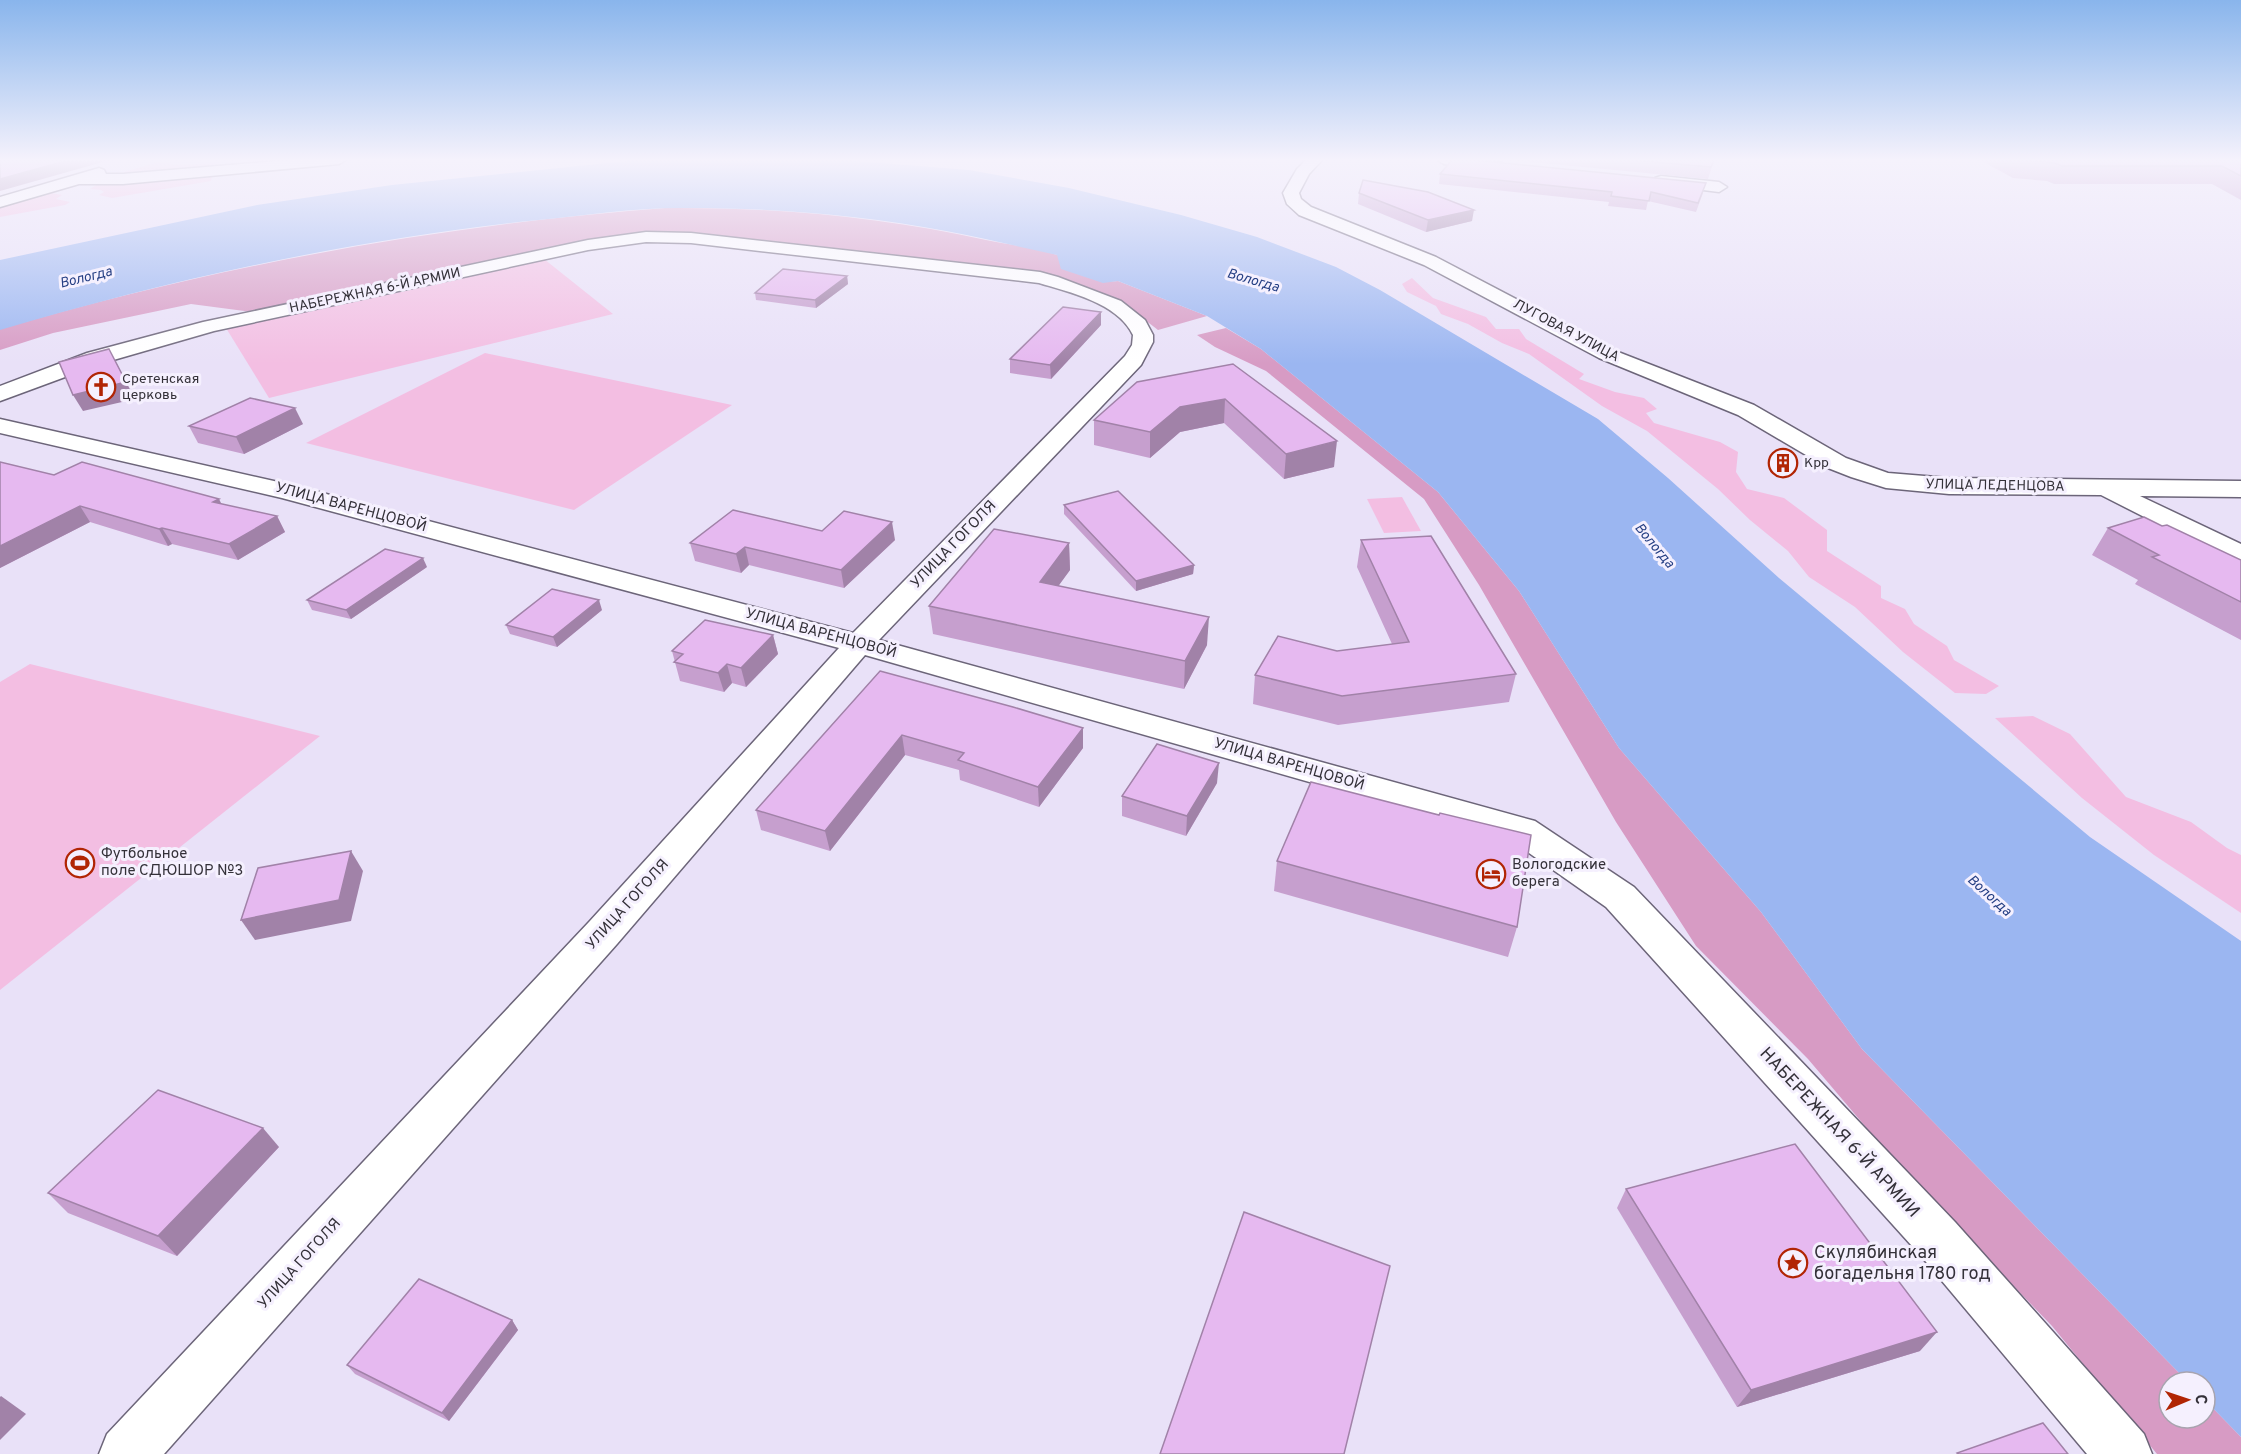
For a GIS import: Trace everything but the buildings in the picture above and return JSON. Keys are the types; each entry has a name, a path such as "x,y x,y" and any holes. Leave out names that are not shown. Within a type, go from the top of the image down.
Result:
{"street":[{"name":"ЛУГОВАЯ УЛИЦА","path":"1347,228 1430,261 1606,354 1746,410 1837,463 1886,480"},
{"name":"НАБЕРЕЖНАЯ 6-Й АРМИИ","path":"0,394 95,358 210,326 588,245 646,237 691,238 1040,278 1083,290 1118,308 1136,322 1143,334 1142,346 1133,360"},
{"name":"УЛИЦА ГОГОЛЯ","path":"127,1454 603,933 859,644 1133,360"},
{"name":"УЛИЦА ВАРЕНЦОВОЙ","path":"0,426 287,491 859,644 1522,830 1620,897"},
{"name":"УЛИЦА ЛЕДЕНЦОВА","path":"1886,480 1949,486 2241,489"},
{"name":"УЛИЦА ЛЕДЕНЦОВА","path":"2105,488 2241,555"},
{"name":"НАБЕРЕЖНАЯ 6-Й АРМИИ","path":"1620,897 1938,1239 2124,1454"}],"shaded area":[{"path":"477,228 923,228 1049,252 1100,280 1118,281 1207,316 1158,330 1104,296 1043,276 673,233 252,312 191,304 53,333 0,350 0,329 82,306 246,268 413,237"},
{"path":"544,259 613,314 269,398 226,328"},
{"path":"1412,278 1433,298 1486,317 1496,329 1519,329 1526,339 1584,374 1579,379 1615,392 1644,398 1657,409 1646,413 1654,423 1720,442 1738,452 1736,472 1747,489 1784,498 1827,530 1827,551 1881,586 1881,598 1905,609 1914,624 1947,646 1954,660 1999,686 1986,694 1955,693 1903,652 1855,607 1809,577 1788,551 1750,520 1718,489 1647,431 1602,406 1529,354 1502,343 1468,324 1441,314 1436,306 1407,292 1402,284"},
{"path":"1226,328 1261,349 1438,492 1519,591 1619,748 1761,912 1862,1049 2176,1370 2157,1370 2157,1430 2217,1430 2217,1412 2241,1437 2241,1454 2157,1454 2052,1326 1904,1172 1808,1059 1696,946 1616,822 1479,585 1424,499 1266,371 1215,347 1197,335"},
{"path":"485,353 732,405 574,510 306,443"},
{"path":"1402,497 1421,531 1384,533 1367,499"},
{"name":"Футбольное поле СДЮШОР №3","path":"30,664 320,736 0,990 0,682"},
{"path":"2033,716 2070,734 2126,797 2191,822 2227,848 2241,855 2241,913 2154,855 2082,798 1995,718"}],"water":[{"name":"Вологда","path":"150,228 471,228 334,249 199,277 0,330 0,260"},
{"name":"Вологда","path":"929,228 1225,228 1257,237 1336,267 1380,290 1598,419 1668,478 1779,578 2090,837 2241,941 2241,1437 2217,1412 2217,1370 2176,1370 1862,1049 1761,912 1619,748 1519,591 1438,492 1261,349 1207,316 1118,281 1103,283 1061,269 1057,255"}],"place":[{"name":"Сретенская церковь","path":"101,387"},
{"name":"Kpp","path":"1783,463"},
{"name":"Футбольное поле СДЮШОР №3","path":"80,863"},
{"name":"Вологодские берега","path":"1491,874"},
{"name":"Скулябинская богадельня 1780 год","path":"1793,1263"}]}
